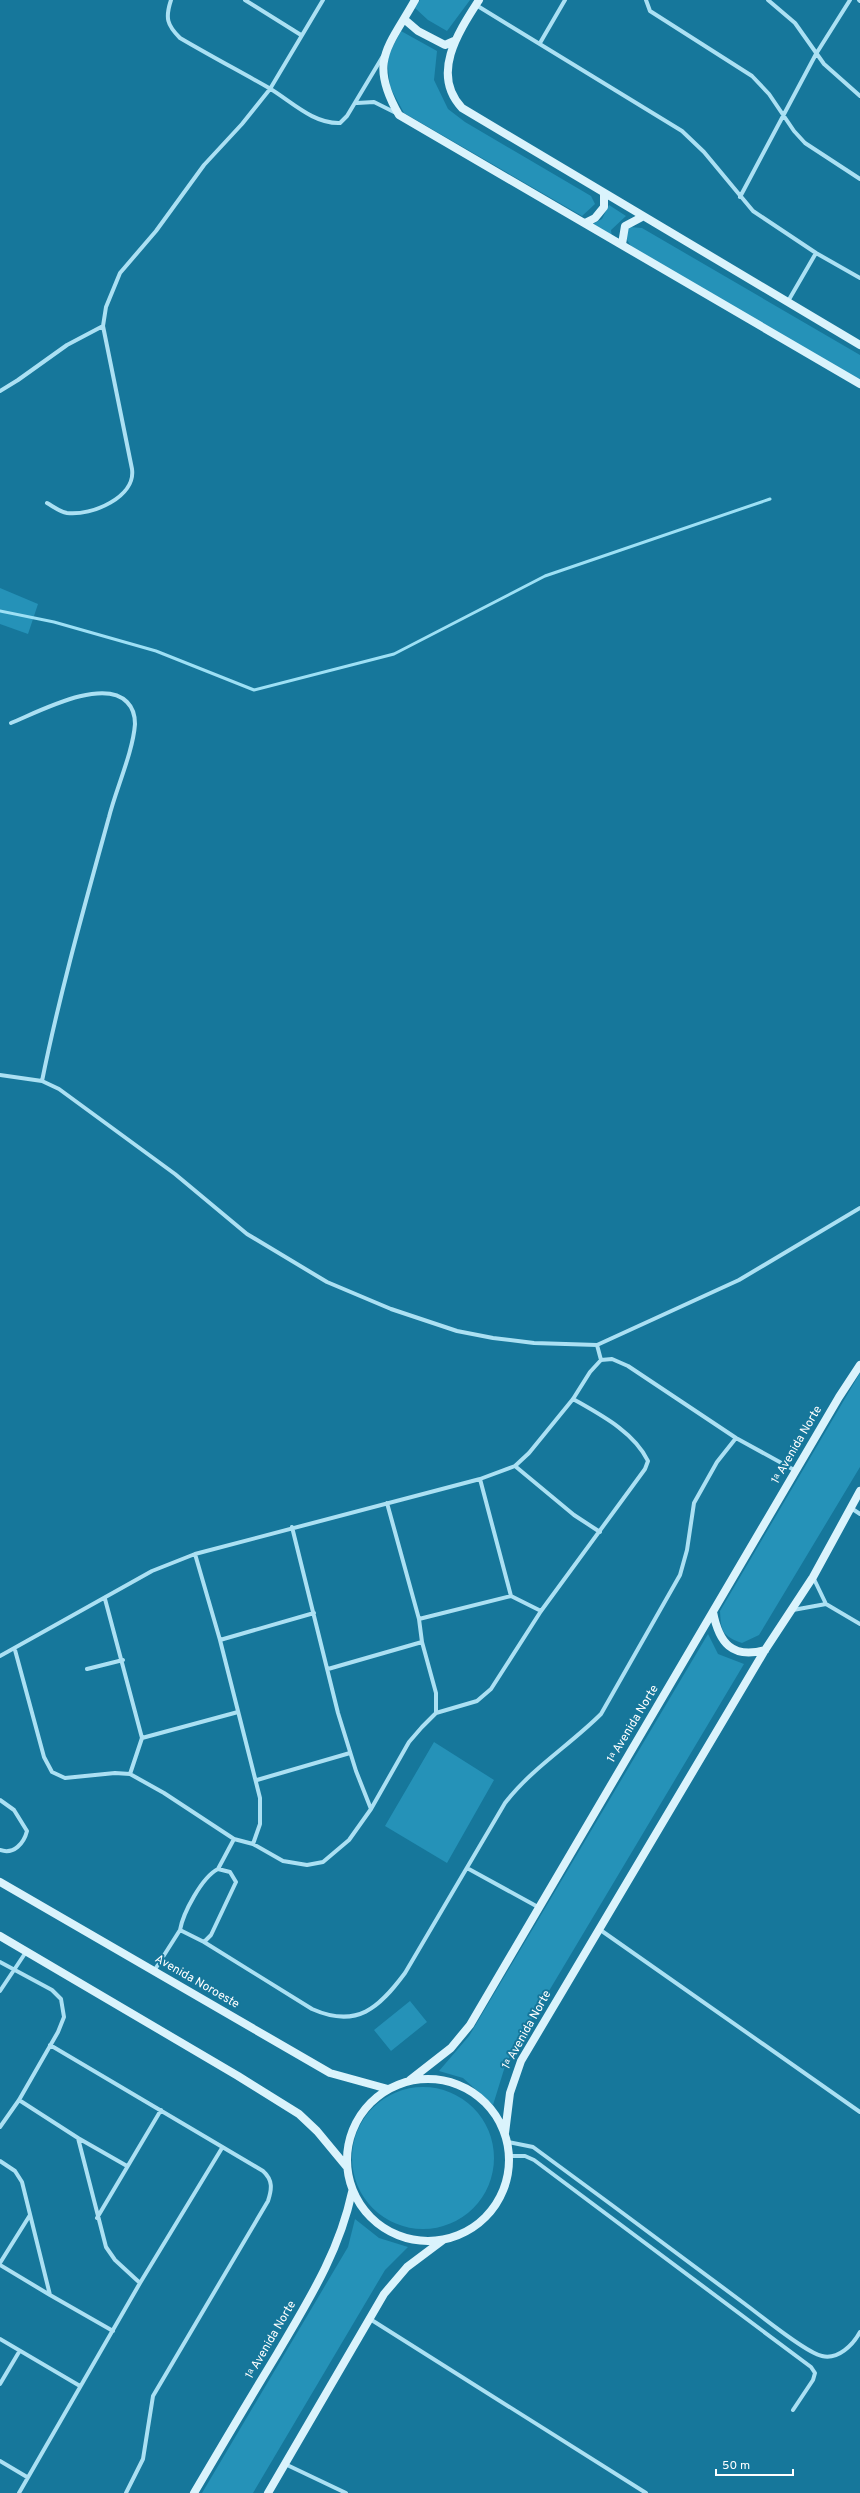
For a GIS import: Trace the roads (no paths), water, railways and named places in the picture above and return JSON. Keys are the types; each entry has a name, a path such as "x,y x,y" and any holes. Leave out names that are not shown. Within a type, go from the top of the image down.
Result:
{"main road":[{"path":"415,0 383,55 386,85 399,115 860,384"},
{"path":"478,3 454,41 450,55 448,76 452,93 462,108 787,303 860,345"},
{"path":"404,19 418,31 445,45 454,41"},
{"path":"585,223 595,218 604,207 604,193"},
{"path":"622,244 625,226 642,216"},
{"name":"1ᵃ Avenida Norte","path":"410,2080 451,2048 470,2025 538,1907 860,1365"},
{"name":"1ᵃ Avenida Norte","path":"505,2134 510,2094 521,2061 765,1650 813,1577 860,1490"},
{"path":"713,1612 717,1632 729,1646 743,1653 765,1650"},
{"name":"Avenida Noroeste","path":"2,1884 330,2073 388,2089"},
{"path":"0,1936 238,2076 299,2114 317,2131 346,2166"},
{"path":"268,2493 384,2294 407,2267 443,2240 465,2232 484,2219 498,2201 504,2186 510,2156 508,2142 494,2112 477,2094 448,2082 433,2078 410,2080 388,2089 370,2103 356,2121 348,2143 346,2166 352,2192 367,2215 389,2232 415,2241 443,2240"},
{"name":"1ᵃ Avenida Norte","path":"194,2493 295,2323 336,2248 346,2224 352,2192"}],"street":[{"path":"171,0 166,19 169,26 180,38 270,89 299,108 331,123 340,123 357,102 383,55"},
{"path":"245,0 301,35"},
{"path":"47,503 66,513 97,508 125,491 133,480 132,464 103,326 106,307 120,273 156,231 204,165 242,124 270,89 323,0"},
{"path":"540,43 565,0"},
{"path":"646,0 646,5 650,11 752,76 769,94 805,143 860,179"},
{"path":"768,0 795,23 816,54 843,83 860,96"},
{"path":"740,197 816,54 850,0"},
{"path":"478,3 682,131 709,158 753,212 816,253 860,278"},
{"path":"357,102 374,102 399,115"},
{"path":"787,303 816,253"},
{"path":"0,391 67,345 103,326"},
{"path":"11,723 76,698 101,692 113,693 121,697 130,706 134,714 133,735 109,815 53,1028 42,1081"},
{"path":"0,1075 42,1081 59,1089 175,1174 247,1234 327,1282 391,1309 456,1331 534,1343 597,1345 738,1280 860,1208"},
{"path":"597,1345 601,1360"},
{"path":"0,1656 15,1650 152,1572 195,1554 292,1527 480,1479 515,1466 529,1453 573,1399 590,1372 601,1360 612,1359 628,1366 736,1438 796,1471"},
{"path":"15,1650 46,1762 52,1772 65,1778 115,1773 130,1774 170,1796 234,1838 253,1844 283,1861 308,1865 323,1862 349,1840 371,1809 409,1742 436,1713 477,1701 491,1689 542,1611 638,1481 648,1462 643,1451 631,1437 573,1399"},
{"path":"180,1930 204,1942 312,2009 326,2015 360,2016 386,1998 405,1973 505,1803 521,1783 584,1731 601,1714 680,1575 687,1550 690,1520 700,1489 736,1438"},
{"path":"515,1466 556,1500 600,1532"},
{"path":"480,1479 511,1596"},
{"path":"387,1503 419,1619 422,1642 436,1693 436,1713"},
{"path":"851,1507 860,1514"},
{"path":"292,1527 350,1753 371,1809"},
{"path":"195,1554 220,1640 256,1780 262,1810 260,1824 253,1844"},
{"path":"813,1577 826,1604 860,1624"},
{"path":"419,1619 511,1596 542,1611"},
{"path":"106,1599 142,1738 130,1774"},
{"path":"792,1610 826,1604"},
{"path":"220,1640 314,1613"},
{"path":"328,1669 422,1642"},
{"path":"87,1669 123,1660"},
{"path":"142,1738 238,1712"},
{"path":"256,1780 350,1753"},
{"path":"0,1800 14,1810 27,1831 21,1845 10,1851 0,1850"},
{"path":"154,1971 180,1930 182,1921 199,1888 212,1872 218,1869 234,1838"},
{"path":"467,1868 538,1907"},
{"path":"204,1942 211,1935 236,1882 230,1872 218,1869"},
{"path":"599,1928 860,2112"},
{"path":"0,1991 16,1971 26,1952"},
{"path":"0,1962 52,1990 61,1999 64,2017 19,2100 0,2127"},
{"path":"50,2045 161,2110 267,2175 272,2188 270,2194 153,2396 143,2459 126,2493"},
{"path":"19,2100 78,2138 127,2166"},
{"path":"97,2218 161,2110"},
{"path":"78,2138 97,2218 109,2254 140,2283"},
{"path":"508,2142 533,2147 778,2328 820,2356 834,2356 843,2352 853,2343 860,2332"},
{"path":"19,2493 140,2283 222,2148"},
{"path":"510,2156 524,2156 534,2160 811,2367 815,2373 813,2380 793,2410"},
{"path":"0,2161 19,2175 50,2295"},
{"path":"30,2215 0,2264 113,2331"},
{"path":"370,2319 646,2493"},
{"path":"0,2339 19,2352 80,2386"},
{"path":"0,2384 19,2352"},
{"path":"0,2461 28,2477"},
{"path":"285,2464 346,2493"}],"waterway":[{"path":"0,611 54,622 156,651 254,690 394,654 545,576 770,499"}]}
